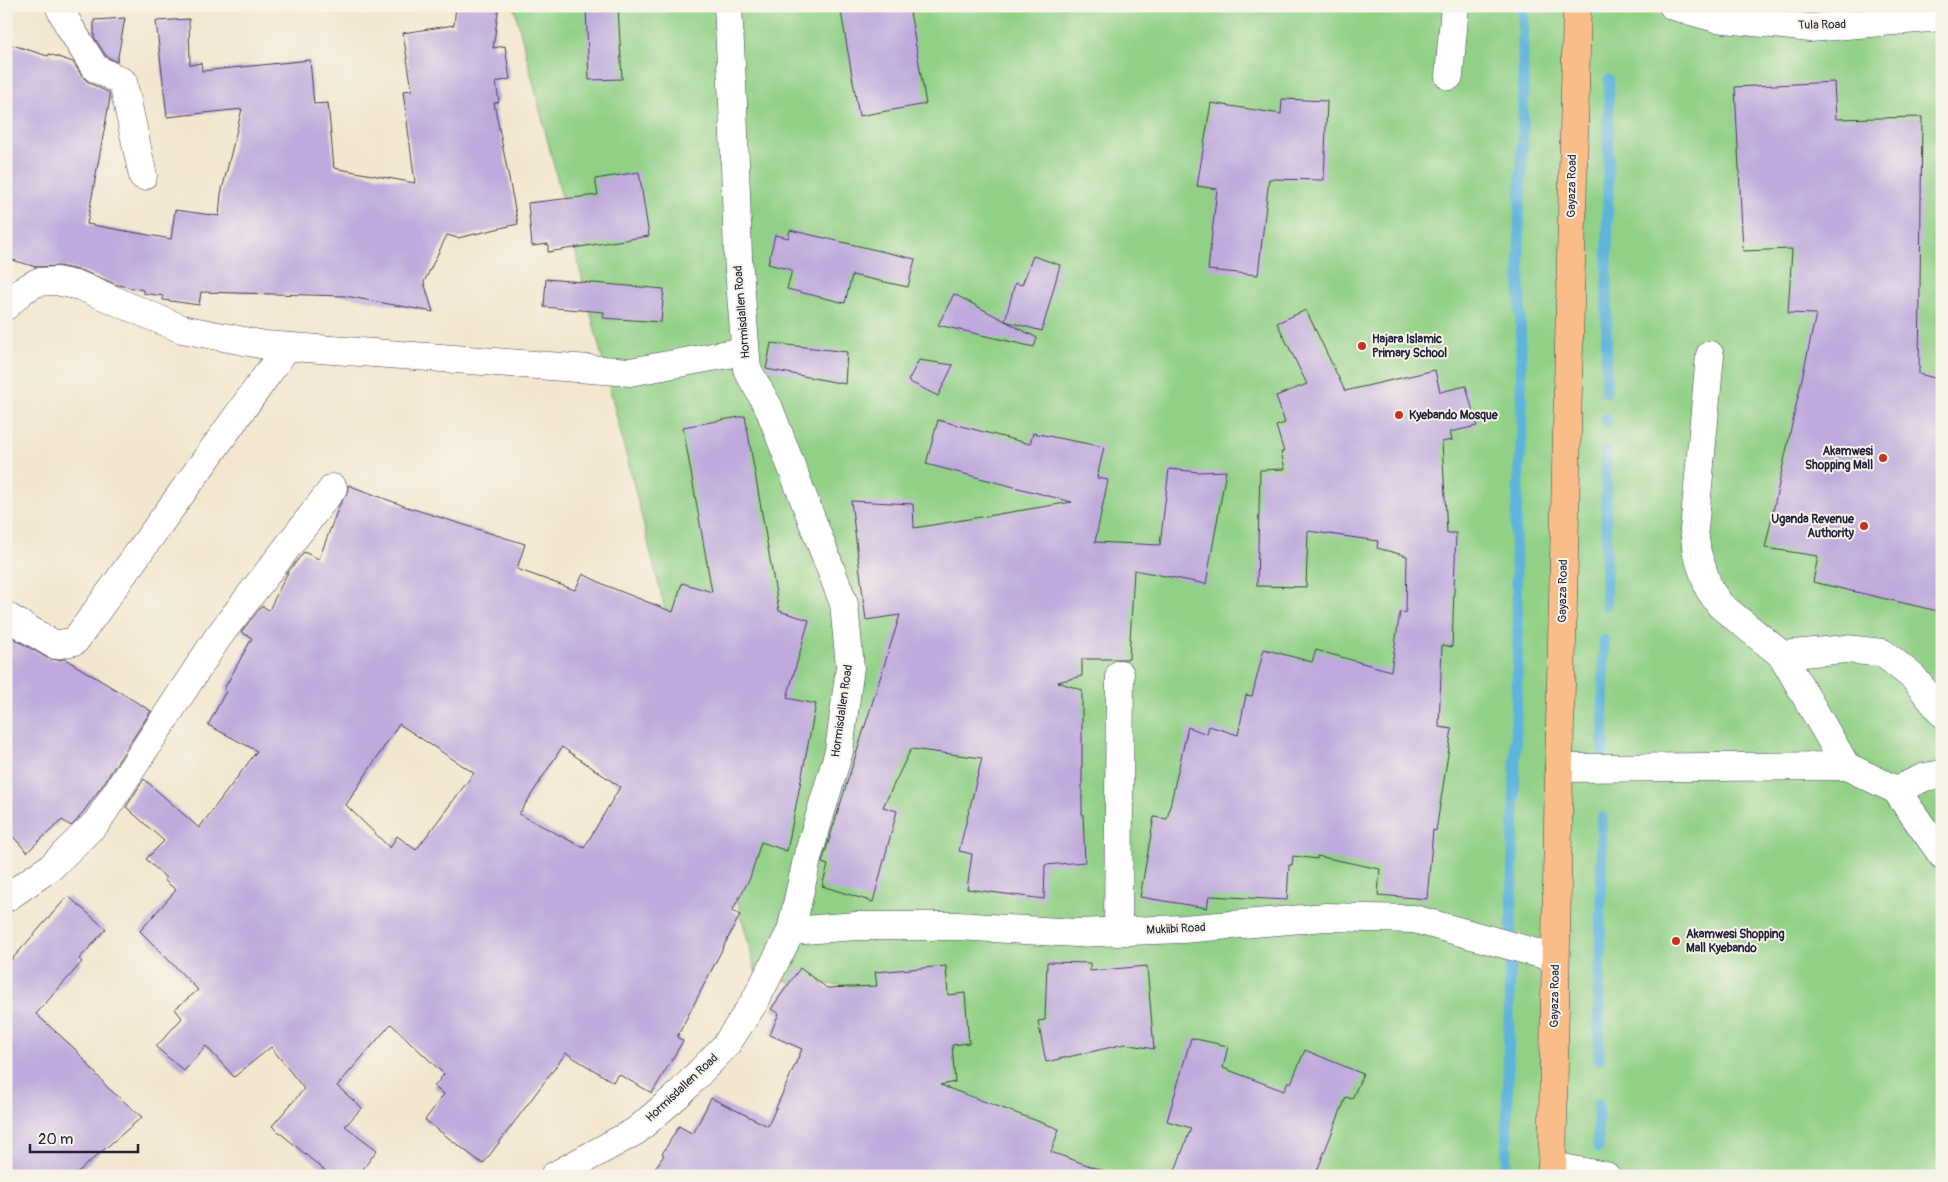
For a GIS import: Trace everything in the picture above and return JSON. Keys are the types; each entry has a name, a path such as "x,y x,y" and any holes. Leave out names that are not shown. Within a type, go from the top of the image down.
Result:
{"main road":[{"name":"Gayaza Road","path":"1552,1171 1576,6"}],"street":[{"path":"59,6 95,68 123,82 143,176"},
{"name":"Hormisdallen Road","path":"554,1176 584,1168 636,1131 680,1092 726,1045 755,1001 792,931 808,855 839,751 850,667 844,604 769,408 747,369 738,257 728,6"},
{"path":"1449,76 1454,6"},
{"name":"Tula Road","path":"1673,6 1716,18 1810,28 1942,17"},
{"path":"6,306 22,290 38,282 56,281 80,286 182,329 265,345 630,372 745,351"},
{"path":"6,616 55,645 75,641 287,347"},
{"path":"1710,355 1694,530 1697,554 1709,589 1720,605 1782,655 1846,766"},
{"path":"6,898 51,867 98,822 218,637 333,488"},
{"path":"1782,655 1846,649 1883,653 1913,677 1942,713"},
{"path":"1118,932 1120,674"},
{"path":"1559,768 1846,766 1896,790 1942,855"},
{"path":"1896,790 1925,777 1942,774"},
{"name":"Mukiibi Road","path":"792,931 856,926 957,926 1076,933 1182,929 1326,918 1414,919 1555,958"},
{"path":"1552,1171 1606,1176"}],"green space":[{"path":"514,6 1942,6 1942,1176 949,1176 931,1084 848,986 757,978"}],"building":[{"path":"456,6 499,6 493,48 505,46 510,79 496,82 499,102 494,103 518,224 458,238 447,235 424,282 433,312 345,296 201,292 199,305 163,300 163,296 143,293 143,290 118,285 83,271 59,266 36,267 6,258 6,43 73,62 88,82 109,93 110,98 87,224 171,239 175,210 219,216 221,194 242,109 167,117 156,21 189,19 190,65 201,63 202,71 310,60 314,104 328,103 334,168 415,183 403,91 412,90 403,33 454,25"},
{"path":"586,6 618,6 622,79 589,80"},
{"path":"840,6 909,6 926,104 859,116"},
{"path":"125,18 117,62 106,56 94,37 94,20"},
{"path":"1834,82 1836,119 1922,117 1919,374 1942,380 1942,612 1813,582 1818,556 1765,548 1816,314 1788,313 1792,249 1743,251 1735,87"},
{"path":"1282,99 1327,101 1324,180 1269,179 1258,275 1208,270 1217,189 1197,186 1211,103 1281,114"},
{"path":"639,172 649,236 548,252 548,244 532,246 528,203 598,195 595,179"},
{"path":"790,230 915,259 908,287 852,275 845,303 787,289 792,270 768,264 775,235 788,238"},
{"path":"1033,256 1060,265 1042,331 1005,321 1015,283 1022,285"},
{"path":"546,279 664,289 661,322 603,318 604,312 544,307"},
{"path":"954,294 1037,338 1034,347 938,325"},
{"path":"1306,310 1345,391 1435,370 1440,392 1466,386 1477,426 1450,432 1452,440 1442,442 1447,533 1456,533 1452,647 1442,645 1439,727 1452,729 1436,831 1433,830 1427,899 1378,895 1380,869 1317,856 1317,859 1293,856 1292,865 1289,865 1287,900 1209,896 1207,908 1140,897 1154,817 1167,819 1188,727 1207,734 1209,726 1238,735 1246,695 1252,696 1264,649 1312,662 1316,650 1391,671 1400,612 1406,613 1407,556 1377,548 1378,541 1308,531 1306,587 1257,586 1260,470 1285,469 1281,452 1284,452 1276,426 1285,423 1276,396 1307,384 1277,323"},
{"path":"771,343 847,352 845,384 766,369"},
{"path":"919,360 953,365 938,396 908,381"},
{"path":"745,416 779,611 809,620 787,698 816,704 787,851 761,842 750,878 732,911 740,915 677,1037 683,1041 652,1093 618,1074 613,1082 566,1053 483,1164 425,1120 444,1094 434,1087 444,1074 391,1024 337,1086 362,1108 345,1126 377,1150 358,1176 331,1176 272,1126 304,1089 271,1047 234,1077 206,1046 184,1071 156,1047 182,1018 175,1009 198,990 140,931 176,890 164,880 166,878 146,859 164,841 126,807 144,779 199,828 257,751 208,725 226,691 224,689 252,638 241,632 262,606 269,610 288,572 304,552 319,559 339,506 348,491 348,485 407,507 525,544 517,569 575,590 583,574 607,586 673,612 682,583 712,592 683,427","holes":["399,724 474,773 416,850 397,836 390,848 346,805","562,747 620,787 584,848 519,814"]},
{"path":"938,420 1030,444 1033,433 1104,447 1097,478 1108,480 1095,542 1160,545 1169,469 1199,472 1226,471 1206,584 1134,570 1129,659 1082,659 1082,676 1058,682 1082,690 1082,814 1085,862 1045,865 1044,899 967,889 972,854 959,851 982,758 911,749 883,807 897,811 873,902 822,886 828,865 822,863 823,859 900,615 866,620 851,501 913,504 914,528 1072,502 926,464"},
{"path":"6,634 47,658 65,659 151,711 78,819 71,826 62,820 27,852 6,829"},
{"path":"68,896 106,929 79,959 82,962 36,1014 75,1049 107,1087 142,1117 73,1176 6,1176 6,966"},
{"path":"1047,962 1090,963 1090,971 1147,966 1154,1049 1125,1044 1046,1062 1038,1021 1045,1020"},
{"path":"946,966 948,995 965,993 969,1043 952,1045 955,1082 940,1085 1059,1129 1051,1152 1107,1172 1106,1176 650,1176 664,1155 662,1154 679,1126 693,1134 711,1098 768,1126 802,1049 770,1035 779,1013 771,1009 800,968 827,988 877,986 875,972"},
{"path":"1191,1038 1228,1046 1223,1068 1284,1091 1288,1081 1291,1083 1305,1050 1363,1074 1352,1099 1346,1097 1315,1176 1173,1176 1191,1128 1167,1121"}],"waterway":[{"path":"1511,940 1518,637 1515,533 1522,433 1519,227 1523,135 1523,6"},
{"path":"1606,392 1609,80"},
{"path":"1606,450 1606,605"},
{"path":"1603,751 1604,640"},
{"path":"1601,904 1602,817"},
{"path":"1600,913 1601,955"},
{"path":"1599,1060 1600,963"},
{"path":"1506,1176 1510,968"},
{"path":"1598,1104 1598,1148"}],"place":[{"name":"Hajara Islamic Primary School","path":"1362,346"},
{"name":"Kyebando Mosque","path":"1399,415"},
{"name":"Akamwesi Shopping Mall","path":"1883,458"},
{"name":"Uganda Revenue Authority","path":"1864,526"},
{"name":"Akamwesi Shopping Mall Kyebando","path":"1676,941"}]}
